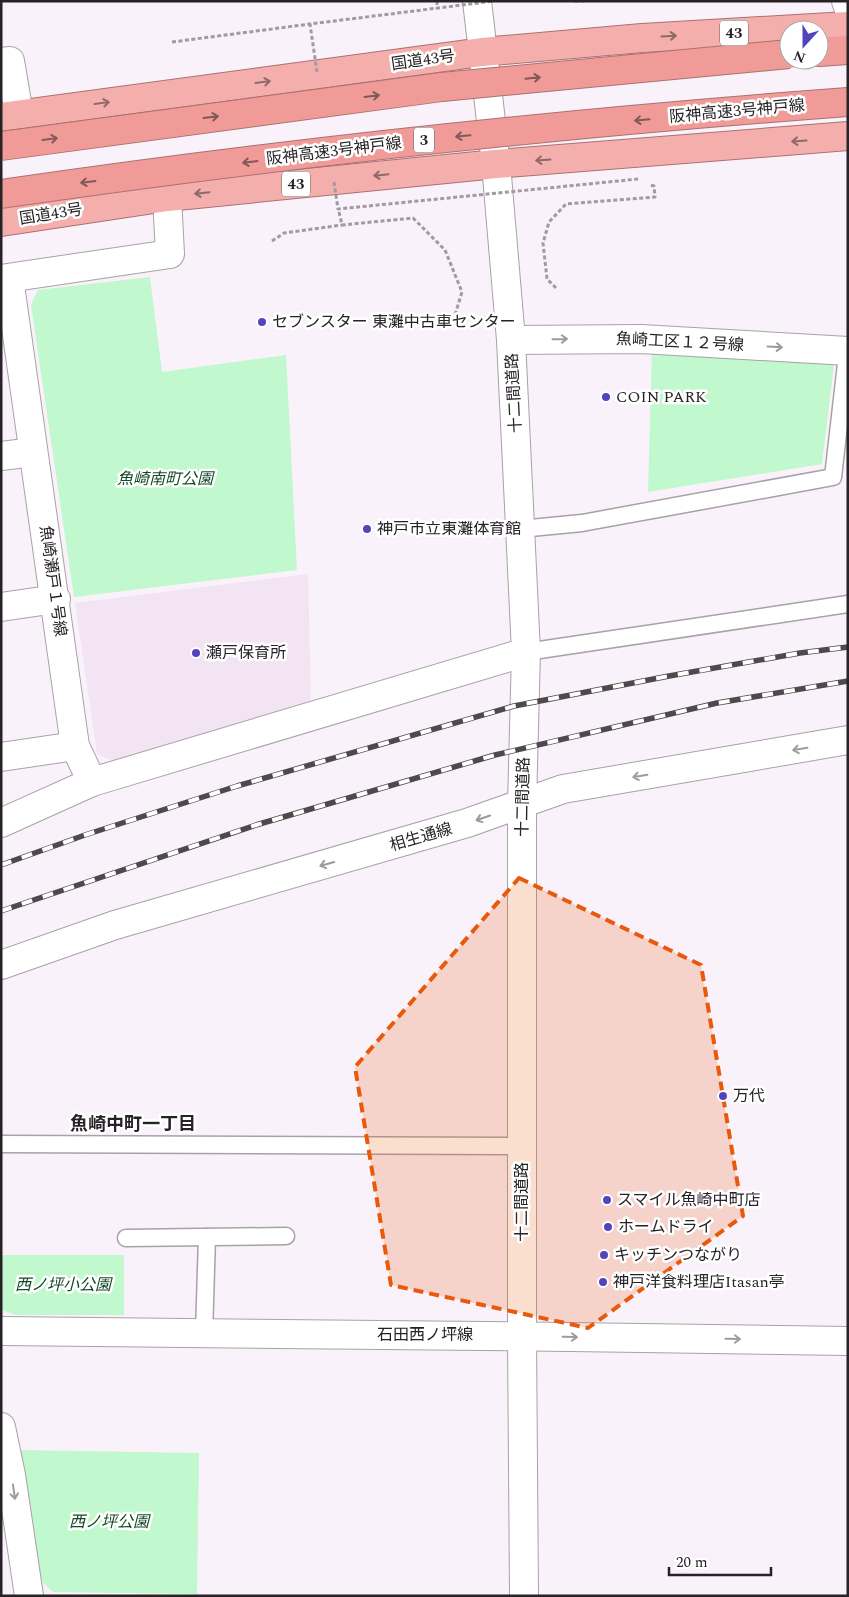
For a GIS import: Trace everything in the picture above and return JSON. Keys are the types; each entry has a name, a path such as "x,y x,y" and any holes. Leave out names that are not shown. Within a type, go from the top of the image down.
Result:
{"highway":[{"name":"国道43号","path":"10,116 482,52 642,38 848,26"},
{"path":"829,51 848,50"},
{"path":"1,146 442,87 779,55"},
{"name":"阪神高速3号神戸線","path":"1,194 449,137 848,102"},
{"name":"国道43号","path":"1,222 166,197 496,164 848,136"}],"street":[{"name":"十二間道路","path":"477,1 496,164 512,340 526,652 522,804 524,1596"},
{"path":"846,1 848,7"},
{"path":"1,62 10,61 10,116"},
{"path":"5,279 170,254 166,197"},
{"name":"魚崎瀬戸１号線","path":"5,279 56,598 75,746 92,782"},
{"name":"魚崎工区１２号線","path":"512,340 641,338 847,351"},
{"path":"1,456 33,452"},
{"path":"1,607 56,598"},
{"path":"1,823 92,782 526,652"},
{"name":"相生通線","path":"1,965 115,925 468,824 564,789 848,740"},
{"path":"1,757 75,746"},
{"name":"石田西ノ坪線","path":"1,1331 848,1341"},
{"path":"1,1427 12,1475 29,1596"}],"lane":[{"path":"520,529 582,523 833,477 847,351"},
{"path":"526,652 848,604"},
{"path":"1,1144 522,1146"},
{"path":"126,1238 286,1236"},
{"path":"204,1334 207,1237"}],"path":[{"path":"437,1 437,8"},
{"path":"172,42 494,1"},
{"path":"574,1 585,1"},
{"path":"342,225 338,209 638,179 654,186 655,197 566,204 549,222 543,243 547,279 556,288"},
{"path":"272,241 284,233 413,218 445,250 462,292 451,328"}],"highlighted area":[{"path":"519,878 701,965 743,1216 588,1328 391,1285 355,1067"}],"shaded area":[{"name":"瀬戸保育所","path":"308,574 311,704 112,761 97,754 75,603"}],"green space":[{"name":"魚崎南町公園","path":"150,277 162,372 286,355 297,570 74,597 31,305 38,290"},
{"path":"652,348 834,365 822,464 648,492"},
{"name":"西ノ坪小公園","path":"1,1255 124,1255 124,1315 16,1315 2,1310"},
{"name":"西ノ坪公園","path":"20,1450 199,1453 197,1594 53,1592 39,1579"}],"railway":[{"path":"1,865 85,835 237,786 514,706 669,676 800,653 848,647"},
{"path":"1,911 256,825 495,755 717,703 848,681"}],"place":[{"name":"セブンスター 東灘中古車センター","path":"262,322"},
{"name":"COIN PARK","path":"606,397"},
{"name":"神戸市立東灘体育館","path":"367,529"},
{"name":"瀬戸保育所","path":"196,653"},
{"name":"万代","path":"723,1096"},
{"name":"スマイル魚崎中町店","path":"607,1200"},
{"name":"ホームドライ","path":"608,1227"},
{"name":"キッチンつながり","path":"604,1255"},
{"name":"神戸洋食料理店Itasan亭","path":"603,1282"}],"district":[{"name":"魚崎中町一丁目","path":"133,1124"}]}
